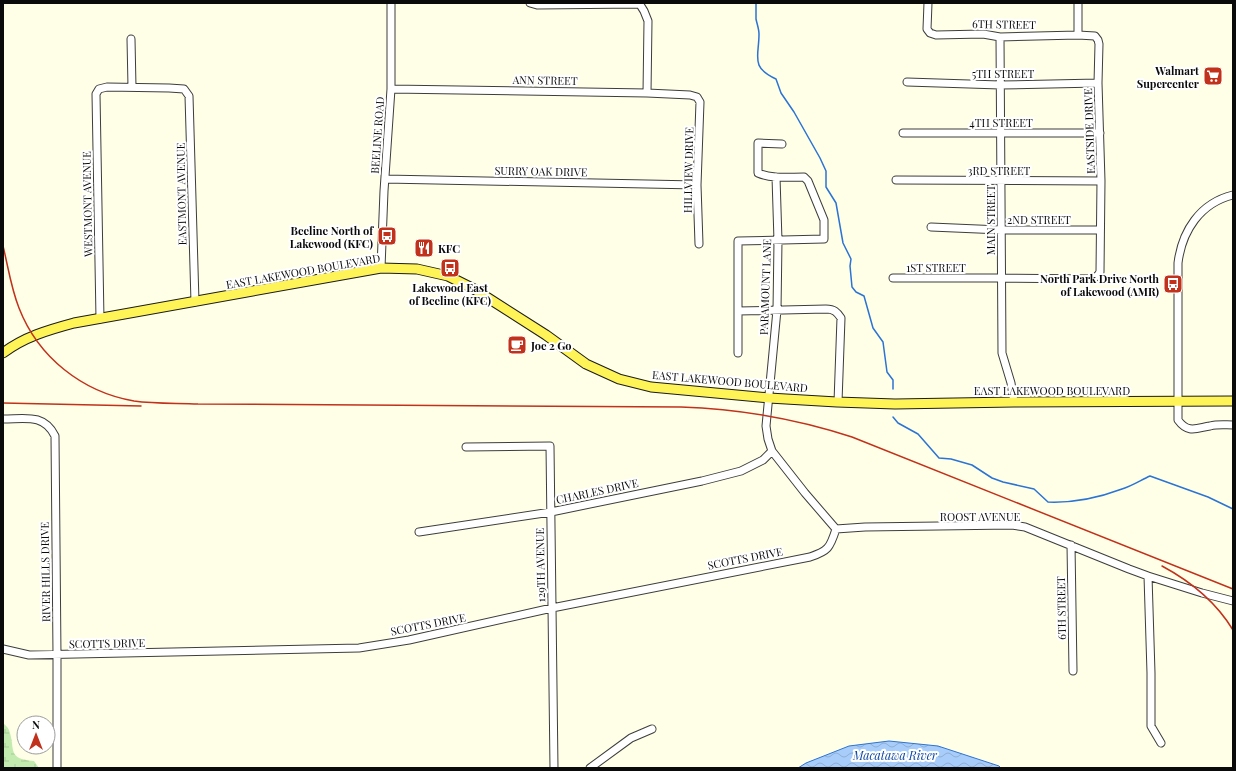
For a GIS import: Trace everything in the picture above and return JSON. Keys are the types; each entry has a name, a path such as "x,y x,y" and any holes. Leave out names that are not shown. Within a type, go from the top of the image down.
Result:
{"main road":[{"name":"EAST LAKEWOOD BOULEVARD","path":"3,353 21,342 50,329 74,323 381,268 417,269 448,276 474,289 586,364 619,379 651,387 769,398 895,404 1233,401"}],"street":[{"name":"BEELINE ROAD","path":"381,268 391,90 391,3"},
{"path":"530,3 537,5 639,3 648,22 647,93"},
{"name":"6TH STREET","path":"928,3 926,29 930,33 936,35 984,34 1000,37 1078,35"},
{"path":"1078,3 1078,35"},
{"name":"EASTSIDE DRIVE","path":"1078,35 1095,36 1099,44 1098,83 1101,181 1100,272 1098,275"},
{"name":"MAIN STREET","path":"1000,37 1002,353 1011,382 1014,402"},
{"path":"131,39 132,87"},
{"name":"5TH STREET","path":"907,82 1000,85 1098,83"},
{"name":"WESTMONT AVENUE","path":"100,319 96,94 99,90 107,87 132,87"},
{"name":"EASTMONT AVENUE","path":"132,87 184,89 189,96 195,302"},
{"name":"ANN STREET","path":"391,90 647,93 690,95 697,97"},
{"name":"HILLVIEW DRIVE","path":"697,97 700,102 697,185 699,244"},
{"name":"4TH STREET","path":"903,133 1100,134"},
{"path":"738,353 738,241 824,239 824,220 808,181 804,177 776,177 765,176 758,173 758,143 782,144"},
{"name":"PARAMOUNT LANE","path":"769,398 778,310 776,177"},
{"name":"SURRY OAK DRIVE","path":"385,179 697,185"},
{"name":"3RD STREET","path":"896,180 1101,181"},
{"path":"1233,195 1214,202 1195,219 1186,232 1180,249 1178,263 1178,420 1185,428 1192,429 1210,426 1233,425"},
{"name":"2ND STREET","path":"931,227 1001,230 1100,230"},
{"name":"1ST STREET","path":"893,278 1001,278 1070,280 1093,279 1098,275"},
{"path":"738,311 832,309 837,312 841,318 838,402"},
{"path":"769,398 766,426 772,451 836,529"},
{"name":"RIVER HILLS DRIVE","path":"3,419 40,420 51,428 55,436 57,768"},
{"name":"129TH AVENUE","path":"466,447 550,446 554,768"},
{"name":"CHARLES DRIVE","path":"419,532 551,512 695,482 741,471 763,460 772,451"},
{"name":"ROOST AVENUE","path":"836,529 865,527 1012,525 1025,527 1148,576 1233,601"},
{"name":"SCOTTS DRIVE","path":"3,649 29,655 57,655 359,648 409,640 552,608 810,557 824,552 832,541 836,529"},
{"name":"6TH STREET","path":"1071,545 1073,671"},
{"path":"1148,576 1151,726 1161,743"},
{"path":"590,768 631,738 652,729"}],"green space":[{"path":"3,723 9,730 16,755 25,760 34,761 39,768 3,768"}],"water":[{"name":"Macatawa River","path":"889,741 938,746 999,766 1001,768 798,768 806,763 849,746"}],"waterway":[{"path":"756,3 756,19 759,32 759,66 768,75 776,79 781,93 794,112 826,171 826,187 836,203 843,243 851,259 850,266 852,287 856,292 864,296 873,328 883,342 887,372 893,380 893,389"},
{"path":"893,417 898,423 918,434 939,458 951,459 972,465 992,478 1034,489 1048,502 1067,502 1095,497 1126,488 1150,476 1208,497 1233,509"}],"railway":[{"path":"3,246 16,300 27,326 38,342 50,357 64,370 97,390 115,396 134,401 158,403 681,407 746,412 788,420 852,437 1233,589"},
{"path":"3,403 141,406"},
{"path":"1162,566 1183,578 1202,593 1219,610 1233,630"}],"place":[{"name":"Walmart Supercenter","path":"1213,76"},
{"name":"Beeline North of Lakewood (KFC)","path":"387,236"},
{"name":"KFC","path":"424,248"},
{"name":"Lakewood East of Beeline (KFC)","path":"450,268"},
{"name":"North Park Drive North of Lakewood (AMR)","path":"1173,284"},
{"name":"Joe 2 Go","path":"517,345"}]}
